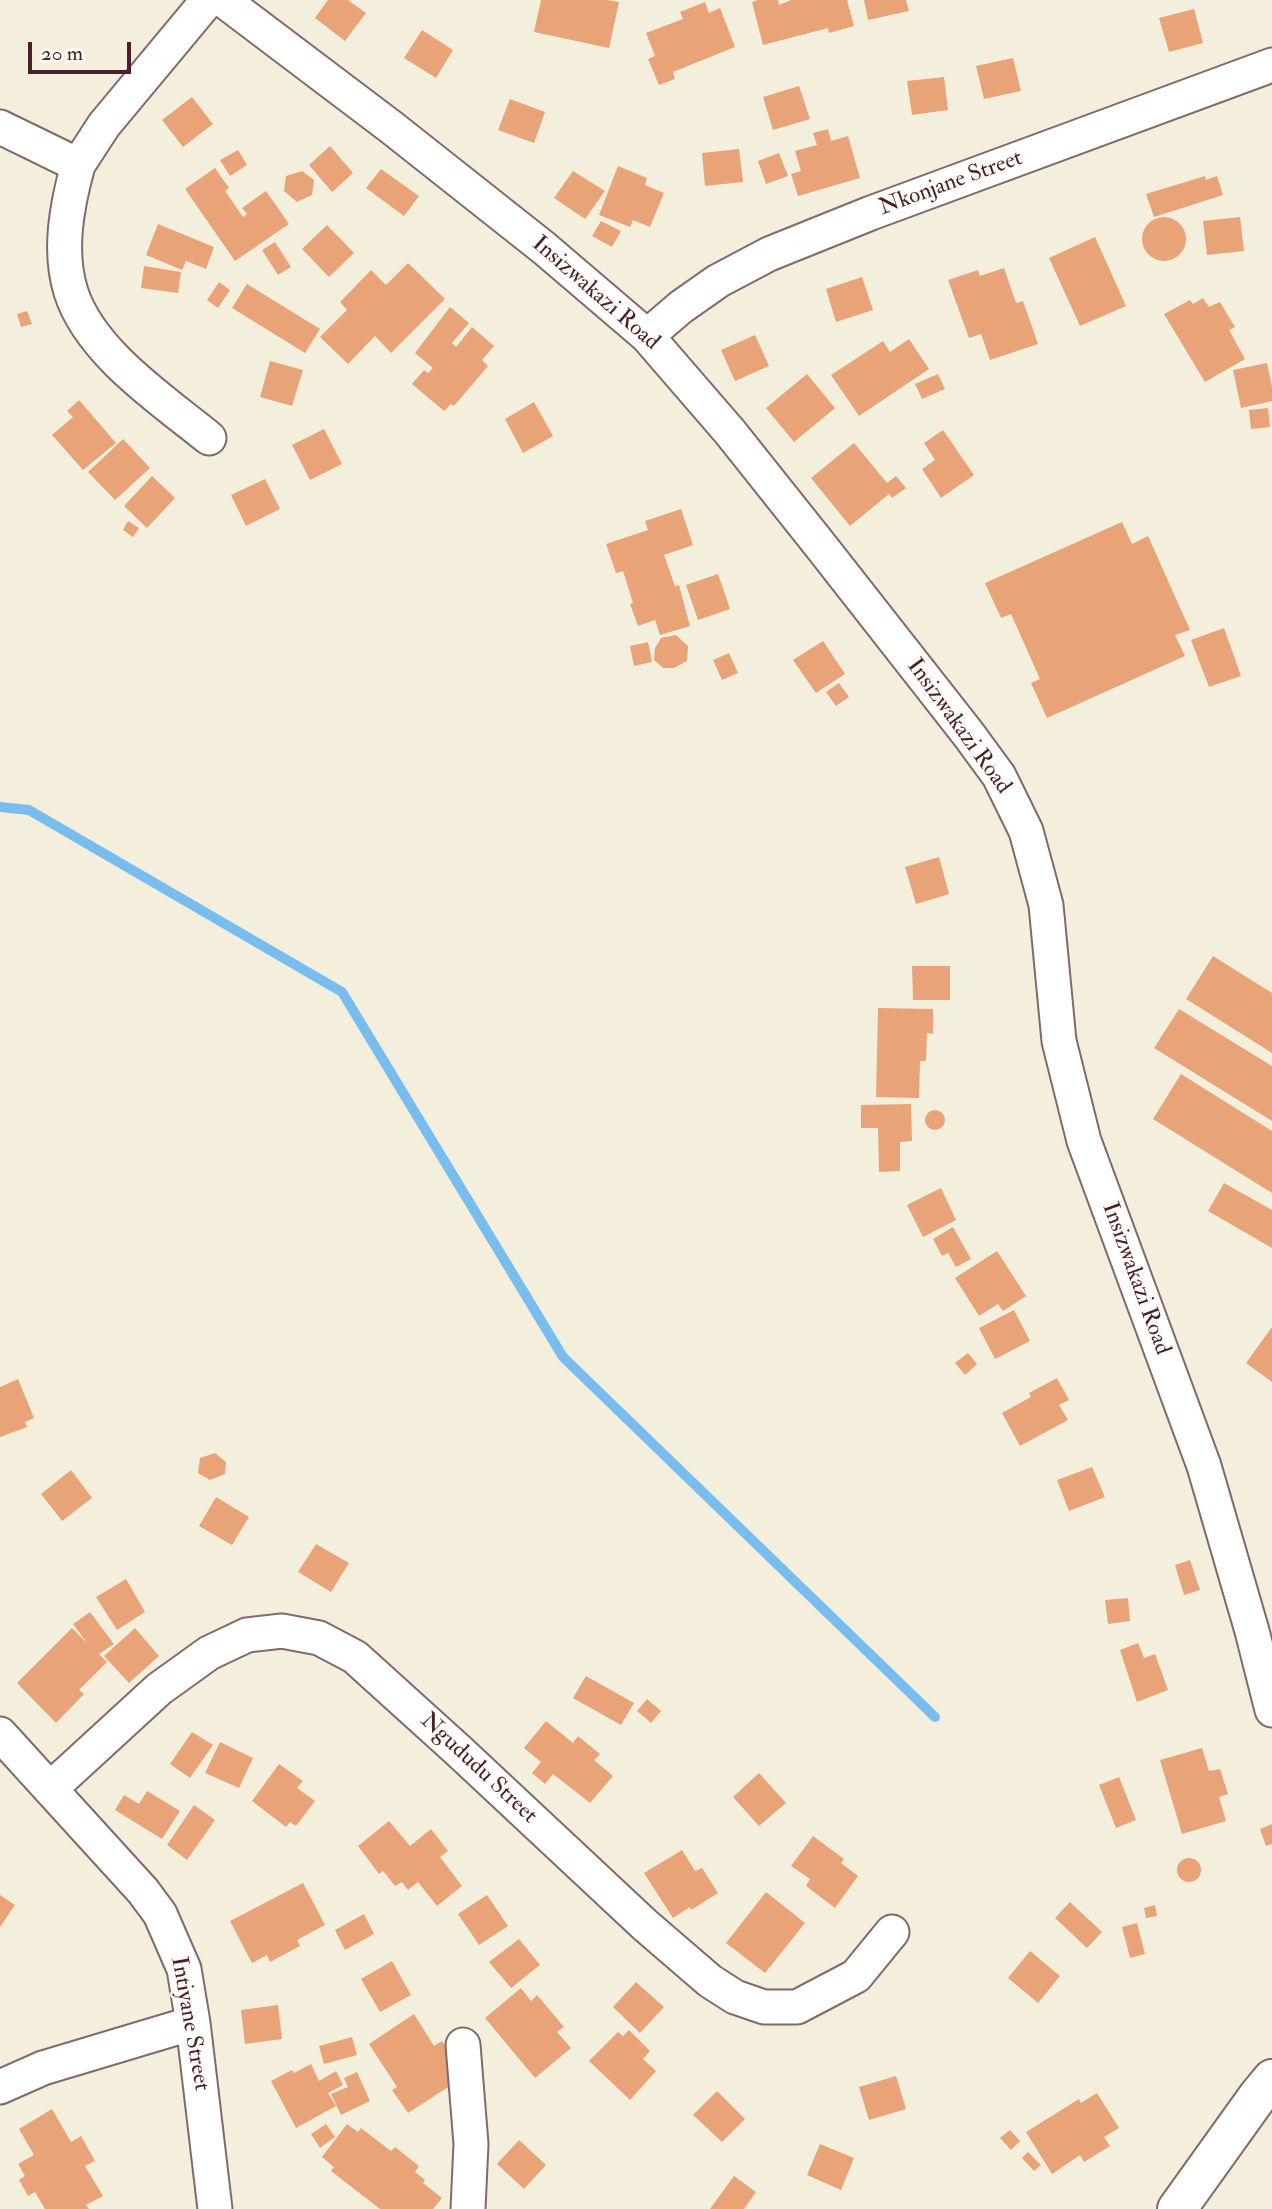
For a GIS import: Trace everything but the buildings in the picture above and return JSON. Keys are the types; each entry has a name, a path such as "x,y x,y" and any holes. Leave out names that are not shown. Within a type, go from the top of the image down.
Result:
{"street":[{"path":"208,0 103,125 78,165 65,221 66,259 71,292 90,330 135,378 209,438"},
{"name":"Insizwakazi Road","path":"223,0 533,239 647,336 730,432 999,776 1026,831 1046,905 1059,1041 1084,1141 1262,1627 1272,1710"},
{"name":"Nkonjane Street","path":"647,336 681,307 718,281 769,254 871,213 1272,65"},
{"path":"0,127 78,165"},
{"name":"Ngududu Street","path":"50,1789 159,1689 209,1653 247,1635 282,1631 319,1638 355,1657 645,1925 710,1981 735,1997 764,2007 796,2007 856,1976 892,1932"},
{"name":"Intiyane Street","path":"0,1734 143,1891 160,1914 184,1969 215,2209"},
{"path":"0,2087 43,2068 193,2023"},
{"path":"463,2045 471,2144 468,2209"},
{"path":"1177,2209 1272,2079"}],"waterway":[{"path":"0,807 29,810 342,992 563,1357 935,1717"}]}
